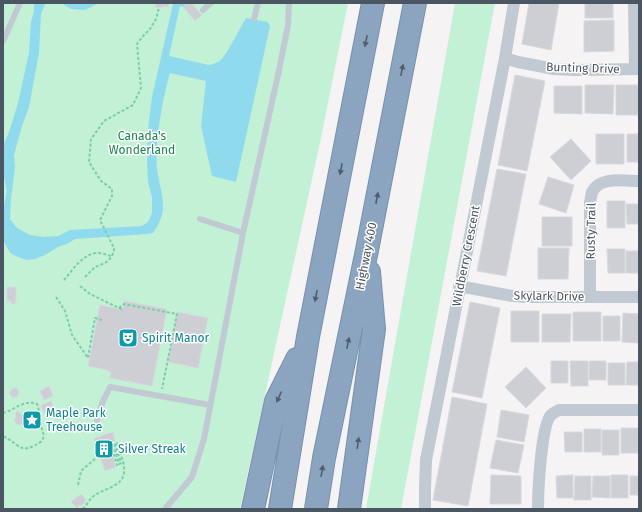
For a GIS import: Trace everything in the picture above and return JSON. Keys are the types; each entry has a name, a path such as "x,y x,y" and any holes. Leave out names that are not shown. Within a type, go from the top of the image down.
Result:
{"highway":[{"path":"280,509 308,337 373,3"},
{"name":"Highway 400","path":"316,509 324,458 416,3"},
{"path":"349,509 374,329 367,250"},
{"path":"252,509 276,401 308,337"}],"street":[{"name":"Wildberry Crescent","path":"425,509 424,489 426,460 505,58 514,3"},
{"path":"634,3 637,69"},
{"name":"Bunting Drive","path":"505,58 554,69 637,69"},
{"name":"Rusty Trail","path":"590,297 590,202 592,193 598,185 610,181 639,181"},
{"name":"Skylark Drive","path":"459,286 524,297 639,297"},
{"path":"538,509 541,460 547,423 551,415 559,410 639,410"}],"lane":[{"path":"3,41 20,3"},
{"path":"203,10 212,3"},
{"path":"254,19 258,3"},
{"path":"165,509 192,477 204,439 244,233 288,25 289,3"},
{"path":"200,219 244,233"},
{"path":"97,420 103,401 110,387 210,405"}],"path":[{"path":"85,277 96,267 105,263 111,256 114,248 100,220 112,196 112,189 101,181 88,162 91,139 104,120 133,105 142,88 137,44 150,29 156,19 159,8"},
{"path":"64,280 78,263 88,255 98,253 111,256"},
{"path":"80,286 90,294 123,310"},
{"path":"56,297 65,311 72,335 88,358 95,318 102,320"},
{"path":"119,308 124,304 176,314 161,396"},
{"path":"3,413 23,404 33,402 37,404 44,436 42,441 25,449 3,436"},
{"path":"82,509 93,496 119,483 123,478 124,466 117,443 115,444 121,464 119,464 113,444 111,445 118,465 116,465"},
{"path":"78,485 81,471 96,457"}],"green space":[{"name":"Canada's Wonderland","path":"3,3 348,3 321,138 240,509 3,509"},
{"path":"455,3 495,3 401,509 366,509"}],"water":[{"path":"34,3 47,3 45,4 41,14 39,53 29,107 14,155 15,167 10,219 17,228 30,235 44,237 58,236 70,230 142,226 148,222 152,213 152,197 148,182 148,129 152,97 173,4 171,3 188,3 183,7 180,6 169,56 209,65 213,64 220,61 227,52 246,18 268,22 270,26 236,182 212,176 201,126 206,81 170,73 162,109 157,146 158,177 162,193 163,208 162,216 153,233 75,239 35,259 27,260 10,253 3,240 3,210 7,191 3,169 3,146 18,103 29,53"},
{"path":"61,3 99,3 85,10 71,9"}],"building":[{"path":"156,3 169,3 168,7 163,6 162,8 155,7"},
{"path":"188,3 191,3 202,15 195,21 183,7"},
{"path":"529,3 559,3 551,50 522,44"},
{"path":"585,3 613,3 613,18 585,18"},
{"path":"614,20 614,51 584,52 584,21"},
{"path":"515,75 545,81 527,171 498,165"},
{"path":"585,85 614,85 613,114 585,113"},
{"path":"616,85 639,85 639,115 616,115"},
{"path":"554,86 582,86 582,114 554,113"},
{"path":"596,134 624,134 624,164 596,164"},
{"path":"627,134 639,134 639,162 627,162"},
{"path":"571,139 591,161 571,180 550,157"},
{"path":"497,169 526,174 506,276 477,271"},
{"path":"548,177 574,185 566,213 539,204"},
{"path":"607,201 625,201 625,228 607,228"},
{"path":"626,204 639,204 639,224 627,224"},
{"path":"542,217 572,217 572,246 542,246"},
{"path":"538,248 569,248 568,279 538,279"},
{"path":"607,249 625,249 625,273 608,273"},
{"path":"626,251 639,251 639,273 626,273"},
{"path":"7,287 16,287 15,304 11,304 11,301 7,301"},
{"name":"Spirit Manor","path":"124,301 167,309 152,386 110,378 111,372 88,366 100,305 119,309 119,307 123,308"},
{"path":"470,302 500,308 482,398 452,392"},
{"path":"511,311 539,311 539,342 511,342"},
{"path":"177,312 208,318 198,368 168,362"},
{"path":"573,312 601,312 601,341 573,341"},
{"path":"623,313 639,314 639,343 622,342"},
{"path":"542,314 571,314 570,342 542,342"},
{"path":"603,316 620,316 620,341 603,341"},
{"path":"551,361 568,361 568,383 551,383"},
{"path":"570,361 588,361 588,386 571,386"},
{"path":"589,361 606,361 606,380 589,380"},
{"path":"627,362 639,362 639,385 626,385"},
{"path":"608,363 625,363 625,385 608,385"},
{"path":"526,367 546,388 526,408 505,387"},
{"path":"49,386 53,396 44,400 40,391"},
{"path":"16,388 19,392 17,397 12,397 9,393 12,389"},
{"path":"452,397 487,404 468,506 433,500"},
{"path":"51,401 55,411 45,415 41,405"},
{"path":"501,410 529,415 524,442 497,437"},
{"path":"18,411 26,418 24,424 18,425 14,421 15,414"},
{"path":"621,428 638,428 638,453 621,453"},
{"path":"584,429 601,429 601,452 584,452"},
{"path":"602,430 619,430 619,455 602,455"},
{"name":"Silver Streak","path":"113,432 115,441 109,443 116,467 105,471 100,457 97,458 96,455 100,454 94,438"},
{"path":"564,432 582,432 582,452 565,452"},
{"path":"496,440 524,445 518,473 490,468"},
{"path":"491,475 521,476 521,504 490,504"},
{"path":"573,475 573,498 557,498 556,476"},
{"path":"611,475 628,475 628,498 611,498"},
{"path":"575,476 591,476 591,500 574,500"},
{"path":"593,476 610,476 610,498 592,497"},
{"path":"630,476 639,476 639,495 630,495"},
{"path":"81,494 86,502 77,508 71,502"}],"place":[{"name":"Spirit Manor","path":"128,338"},
{"name":"Maple Park Treehouse","path":"32,420"},
{"name":"Silver Streak","path":"104,449"}]}
